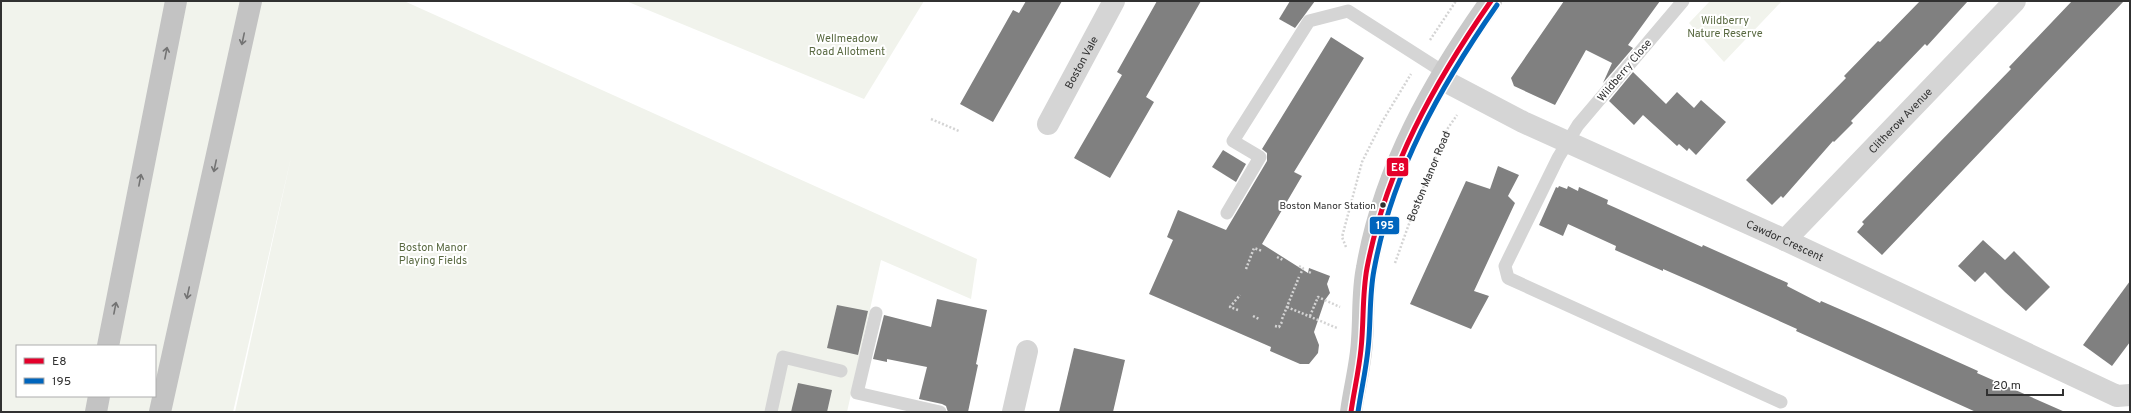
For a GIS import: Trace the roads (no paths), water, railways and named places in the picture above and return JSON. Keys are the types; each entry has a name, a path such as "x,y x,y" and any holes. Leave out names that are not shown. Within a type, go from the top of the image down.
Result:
{"highway":[{"path":"108,345 176,1"},
{"path":"160,412 251,1"},
{"path":"96,412 99,397"}],"main road":[{"path":"1351,412 1362,342 1364,284 1376,223 1397,160 1443,76 1492,1"}],"street":[{"name":"Boston Vale","path":"1048,124 1114,1"},
{"name":"Clitherow Avenue","path":"1785,240 2015,1"},
{"name":"Cawdor Crescent","path":"1443,76 1523,122 1785,240 2117,396 2130,395"},
{"path":"1013,412 1027,351"}],"lane":[{"name":"Wildberry Close","path":"1683,1 1578,125 1558,158 1505,266 1508,278 1782,402"},
{"path":"1227,213 1260,157 1233,141 1309,21 1348,11 1443,76"},
{"path":"876,313 857,393 940,412"},
{"path":"771,412 783,357 841,370"}],"place":[{"name":"Boston Manor Station","path":"1383,205"}],"park label":[{"name":"Wildberry Nature Reserve","path":"1725,26"},
{"name":"Wellmeadow Road Allotment","path":"847,44"},
{"name":"Boston Manor Playing Fields","path":"433,253"}]}
